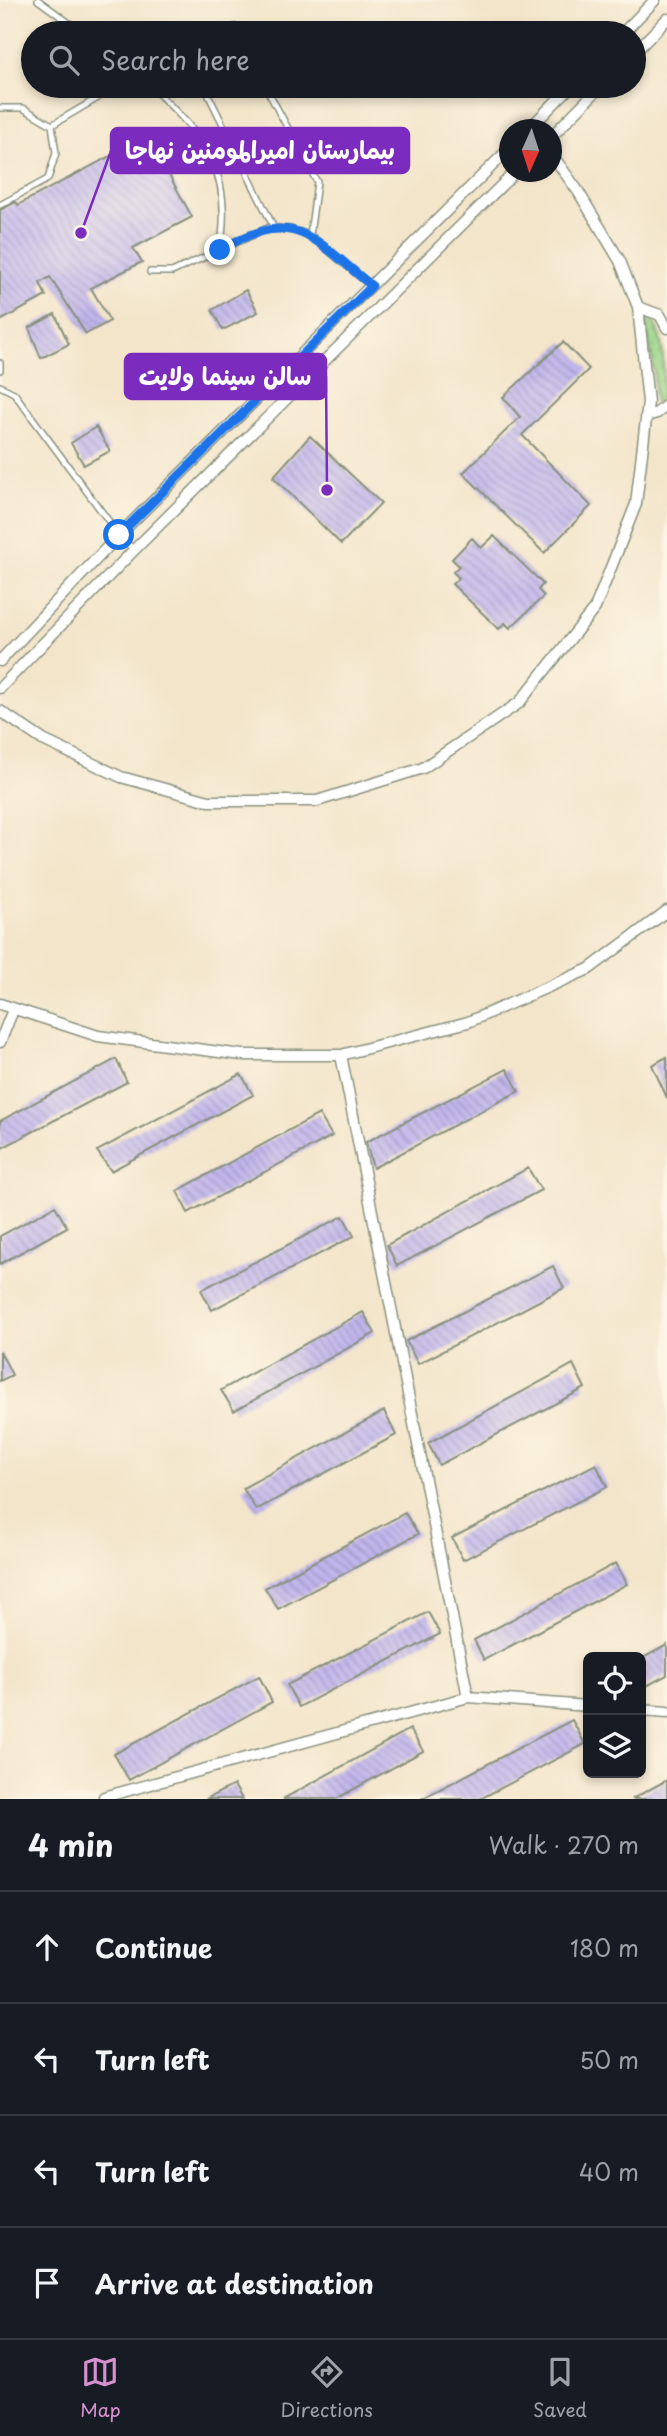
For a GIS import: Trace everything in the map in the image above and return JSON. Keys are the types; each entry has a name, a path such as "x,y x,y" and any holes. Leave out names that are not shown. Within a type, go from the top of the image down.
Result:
{"street":[{"path":"635,21 655,0"},
{"path":"646,41 667,19"},
{"path":"539,119 559,98"},
{"path":"562,125 589,98"},
{"path":"0,661 119,535 499,158"},
{"path":"0,711 43,740 121,778 209,800 317,801 423,768 519,703 595,608 636,504 648,402 638,307 620,261 562,170"},
{"path":"0,688 134,550 505,182"},
{"path":"638,307 660,315 667,328"},
{"path":"646,416 657,413 667,405"},
{"path":"0,1004 111,1038 242,1055 341,1055 468,1022 589,969 667,911"},
{"path":"0,1042 13,1010"},
{"path":"341,1055 468,1697"},
{"path":"104,1797 468,1697 583,1706"},
{"path":"646,1710 667,1712"}],"lane":[{"path":"38,0 67,21"},
{"path":"52,125 98,98"},
{"path":"163,98 185,119 218,170 226,215 220,250"},
{"path":"210,98 274,228"},
{"path":"272,98 317,182 310,235"},
{"path":"0,108 23,108 52,125"},
{"path":"0,205 48,179 56,153 52,125"},
{"path":"150,272 172,272 239,239 274,228 310,235 372,286"},
{"path":"0,363 0,370"},
{"path":"0,386 14,393 119,535 134,550"}],"green space":[{"path":"645,315 658,331 663,358 663,385 658,406 655,405 654,372"}],"building":[{"path":"148,136 192,217 133,248 142,262 91,288 110,321 86,334 50,277 40,283 46,296 0,321 0,210 16,202 18,205"},
{"path":"246,290 258,312 223,330 212,310"},
{"path":"55,314 69,344 41,358 29,328"},
{"path":"563,342 589,369 522,435 591,506 544,553 463,473 520,417 503,397"},
{"path":"96,427 110,451 84,465 71,443"},
{"path":"310,436 381,503 341,544 273,477"},
{"path":"494,536 543,584 538,590 544,596 510,628 505,623 499,629 452,584 459,578 453,572 459,566 452,559 472,538 481,548"},
{"path":"667,1057 667,1098 652,1065"},
{"path":"116,1059 127,1082 0,1149 0,1121"},
{"path":"507,1069 519,1091 373,1168 366,1142"},
{"path":"241,1074 253,1095 111,1171 97,1151"},
{"path":"319,1114 332,1136 188,1213 177,1191"},
{"path":"528,1168 541,1190 397,1266 387,1245"},
{"path":"55,1206 67,1227 0,1264 0,1236"},
{"path":"343,1216 354,1236 212,1310 201,1290"},
{"path":"553,1266 564,1288 418,1364 406,1341"},
{"path":"363,1312 375,1333 234,1411 221,1390"},
{"path":"0,1351 12,1375 0,1381"},
{"path":"573,1364 585,1388 439,1465 428,1443"},
{"path":"384,1411 396,1435 256,1510 243,1488"},
{"path":"596,1464 607,1487 463,1560 452,1538"},
{"path":"405,1513 418,1534 278,1609 265,1588"},
{"path":"616,1563 627,1584 484,1660 474,1640"},
{"path":"428,1612 440,1634 299,1707 287,1685"},
{"path":"667,1645 667,1675 646,1686 646,1656"},
{"path":"259,1676 272,1702 129,1780 114,1754"},
{"path":"572,1720 583,1740 583,1745 480,1799 421,1799"},
{"path":"410,1729 423,1751 336,1799 283,1799"},
{"path":"667,1780 667,1799 632,1799"},
{"path":"234,1785 242,1799 206,1799"}],"place":[{"name":"بیمارستان امیرالمومنین نهاجا","path":"81,233"},
{"name":"سالن سینما ولایت","path":"327,490"}],"route":[{"path":"119,535 372,286 310,235 290,229 268,228 220,250"}]}
